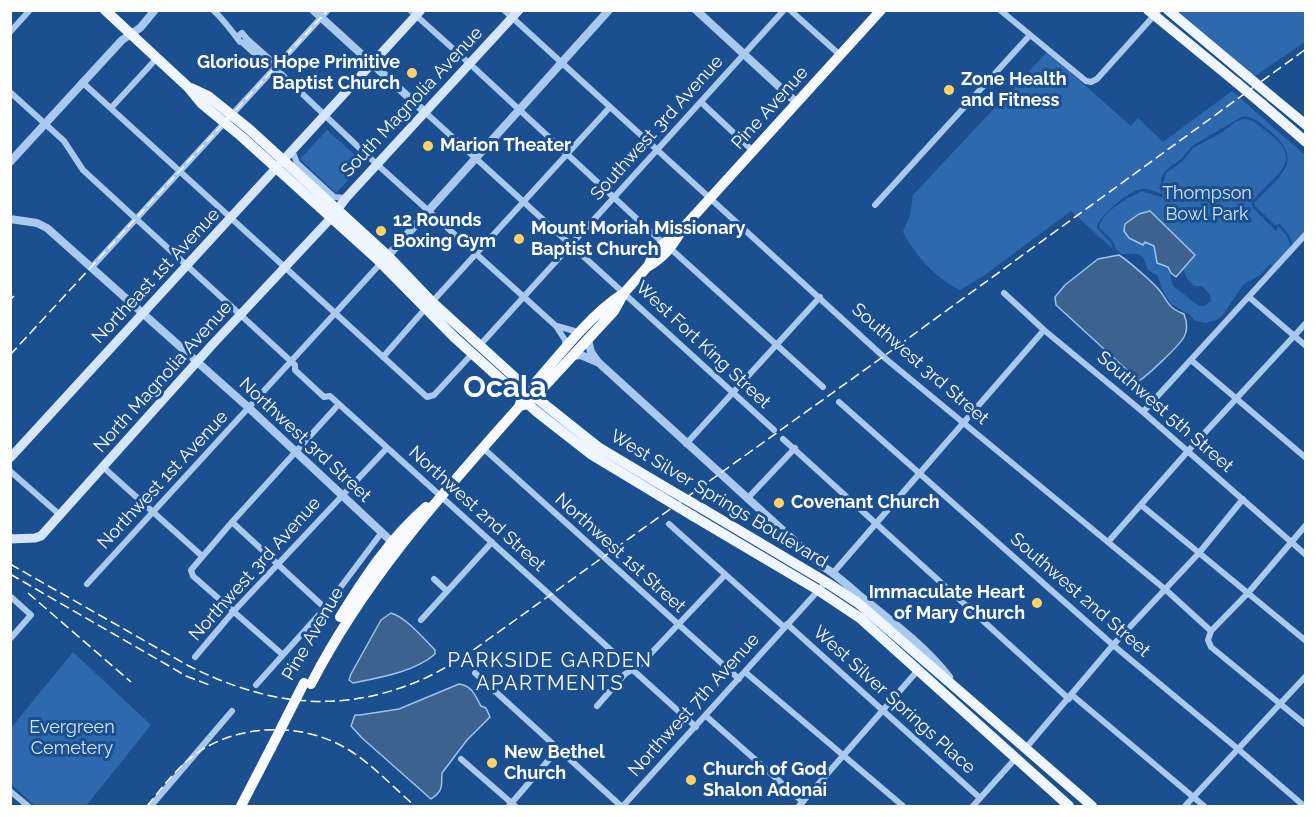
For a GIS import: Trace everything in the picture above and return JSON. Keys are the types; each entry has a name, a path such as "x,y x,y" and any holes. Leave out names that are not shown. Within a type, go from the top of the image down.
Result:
{"highway":[{"name":"Pine Avenue","path":"308,684 363,595 440,495 584,336 614,311 624,293 648,266 663,258 667,246 682,228 881,10"},
{"name":"Pine Avenue","path":"249,807 275,749 351,600 392,542 411,520 440,495"},
{"name":"Pine Avenue","path":"241,807 275,749"}],"main road":[{"name":"West Silver Springs Boulevard","path":"105,10 188,87 208,96 228,119 385,260 472,354 527,399 567,437 592,455 826,581 860,618 960,692 1092,807"},
{"path":"1168,10 1305,125"},
{"name":"Northeast 1st Avenue","path":"10,458 231,219 416,12"},
{"path":"1154,12 1305,142"},
{"name":"South Magnolia Avenue","path":"334,214 346,198 516,14"},
{"name":"North Magnolia Avenue","path":"12,537 25,539 41,536 197,361 334,214"},
{"name":"West Silver Springs Boulevard","path":"385,260 404,286 422,302 456,324 480,345 527,399"},
{"name":"West Silver Springs Boulevard","path":"922,665 962,710 1069,807"},
{"path":"962,710 979,720 1007,746 1024,749"},
{"path":"1015,759 1026,758 1066,790 1076,794"}],"street":[{"path":"10,32 30,10"},
{"path":"10,162 122,40 140,28 155,10"},
{"path":"213,10 269,67 274,68 556,326 570,352 598,362"},
{"path":"313,10 426,113"},
{"path":"92,267 328,10"},
{"name":"Southwest 3rd Street","path":"504,10 516,14 562,63 918,387 964,422 1166,590 1211,631 1208,640 1211,647 1305,725"},
{"name":"Southwest 3rd Avenue","path":"480,345 784,10"},
{"path":"790,10 840,55"},
{"path":"1000,10 1086,81 1091,82 1097,79 1154,12"},
{"path":"697,11 797,103"},
{"path":"416,12 519,110 823,387"},
{"path":"385,260 605,12"},
{"path":"875,205 1030,34"},
{"path":"111,108 156,57"},
{"path":"82,82 427,397 434,395 472,354"},
{"name":"Northwest 2nd Street","path":"10,92 64,141 83,170 292,362 295,370 324,396 330,396 339,404 696,727"},
{"path":"702,103 753,151"},
{"path":"383,357 610,107"},
{"name":"West Fort King Street","path":"426,113 774,430"},
{"path":"292,150 297,163 334,197 346,198"},
{"name":"Northwest 3rd Street","path":"10,219 38,223 47,228 249,408 392,542"},
{"path":"1143,412 1305,237"},
{"name":"Northwest 1st Avenue","path":"87,584 385,260"},
{"name":"Southwest 5th Street","path":"1004,293 1305,555"},
{"path":"686,444 820,297"},
{"path":"1249,297 1305,346"},
{"path":"1108,542 1305,323"},
{"path":"556,326 584,336 598,362 822,566 826,581 928,654 960,692"},
{"name":"Northwest 7th Avenue","path":"622,807 826,581 1044,330"},
{"path":"1191,360 1305,458"},
{"name":"Southwest 2nd Street","path":"839,402 1113,645 1239,749 1304,807"},
{"path":"283,655 193,576 191,570 339,404"},
{"path":"783,439 1071,697 1204,807"},
{"name":"Northwest 3rd Avenue","path":"195,657 278,563 387,448"},
{"name":"Northwest 1st Street","path":"483,448 739,679"},
{"path":"747,499 795,448"},
{"path":"103,467 202,556"},
{"path":"10,471 60,515"},
{"path":"1024,749 1071,697 1113,645 1199,553 1243,499"},
{"path":"1141,505 1305,641"},
{"path":"232,522 325,608"},
{"name":"West Silver Springs Place","path":"669,524 725,575 884,710 981,798"},
{"path":"1211,631 1248,593 1305,525"},
{"path":"256,685 325,608 382,532"},
{"path":"421,620 492,542"},
{"path":"597,706 625,674 633,670 725,575"},
{"path":"434,579 447,591"},
{"path":"10,596 32,615 10,639"},
{"path":"706,716 801,804 922,665"},
{"path":"745,672 845,756 894,804 903,807"},
{"path":"476,673 622,807"},
{"path":"1185,807 1305,676"},
{"path":"151,807 232,711"},
{"path":"461,759 512,805 558,749"},
{"path":"973,807 1015,759"},
{"path":"10,791 28,807"}],"green space":[{"path":"1174,11 1305,11 1305,42 1255,76"},
{"path":"1047,52 1131,126 1138,118 1163,142 1232,91 1305,155 1305,230 1293,244 1280,224 1275,225 1255,206 1254,203 1281,176 1288,160 1281,142 1271,132 1255,120 1243,116 1192,146 1181,159 1165,171 1161,178 1161,194 1147,189 1137,190 1103,217 1097,228 1111,243 1113,249 1071,211 982,277 960,290 942,279 920,258 903,232 910,215 913,195"},
{"name":"Thompson Bowl Park","path":"1247,119 1254,122 1271,135 1286,155 1281,171 1252,203 1253,208 1276,231 1278,226 1287,236 1291,247 1274,267 1270,264 1260,275 1243,285 1222,316 1205,323 1194,320 1190,315 1171,304 1162,289 1158,276 1148,270 1143,257 1137,254 1121,254 1113,241 1099,227 1101,221 1111,210 1142,191 1163,198 1162,189 1166,173 1183,161 1193,148 1221,133 1235,122","holes":["1150,211 1194,255 1183,269 1187,279 1194,286 1202,286 1210,295 1211,301 1205,306 1199,306 1173,286 1168,267 1154,246 1145,242"]},
{"path":"327,130 364,163 336,193 300,159"},
{"name":"Evergreen Cemetery","path":"73,652 151,725 86,806 35,806 11,784 11,728"}],"shaded area":[{"path":"1150,211 1195,255 1176,277 1168,267 1157,263 1154,246 1145,242 1143,245 1129,238 1124,231 1125,224 1139,214"},
{"path":"1119,255 1152,283 1172,307 1184,314 1186,323 1186,332 1181,341 1139,381 1056,305 1055,297 1065,285 1098,259"},
{"path":"391,613 415,629 435,650 435,654 407,670 353,683 349,680 351,674 381,620"},
{"path":"459,684 471,689 490,717 467,740 442,773 440,791 431,799 351,726 355,715 399,709"}],"railway":[{"path":"10,355 328,10"},
{"path":"10,564 187,665 216,679 245,689 274,697 303,701 332,701 361,698 391,691 421,680 465,656 884,356 1306,49"},
{"path":"10,300 14,296"},
{"path":"10,574 186,676 212,686"},
{"path":"28,593 131,682"},
{"path":"147,806 180,767 210,745 229,737 270,730 291,730 311,734 349,750 415,806"}],"place":[{"name":"Glorious Hope Primitive Baptist Church","path":"412,73"},
{"name":"Zone Health and Fitness","path":"949,90"},
{"name":"Marion Theater","path":"428,146"},
{"name":"12 Rounds Boxing Gym","path":"381,231"},
{"name":"Mount Moriah Missionary Baptist Church","path":"519,239"},
{"name":"Covenant Church","path":"779,503"},
{"name":"Immaculate Heart of Mary Church","path":"1037,603"},
{"name":"New Bethel Church","path":"492,763"},
{"name":"Church of God Shalon Adonai","path":"691,780"}],"district":[{"name":"Ocala","path":"505,388"},
{"name":"PARKSIDE GARDEN APARTMENTS","path":"550,672"}]}
